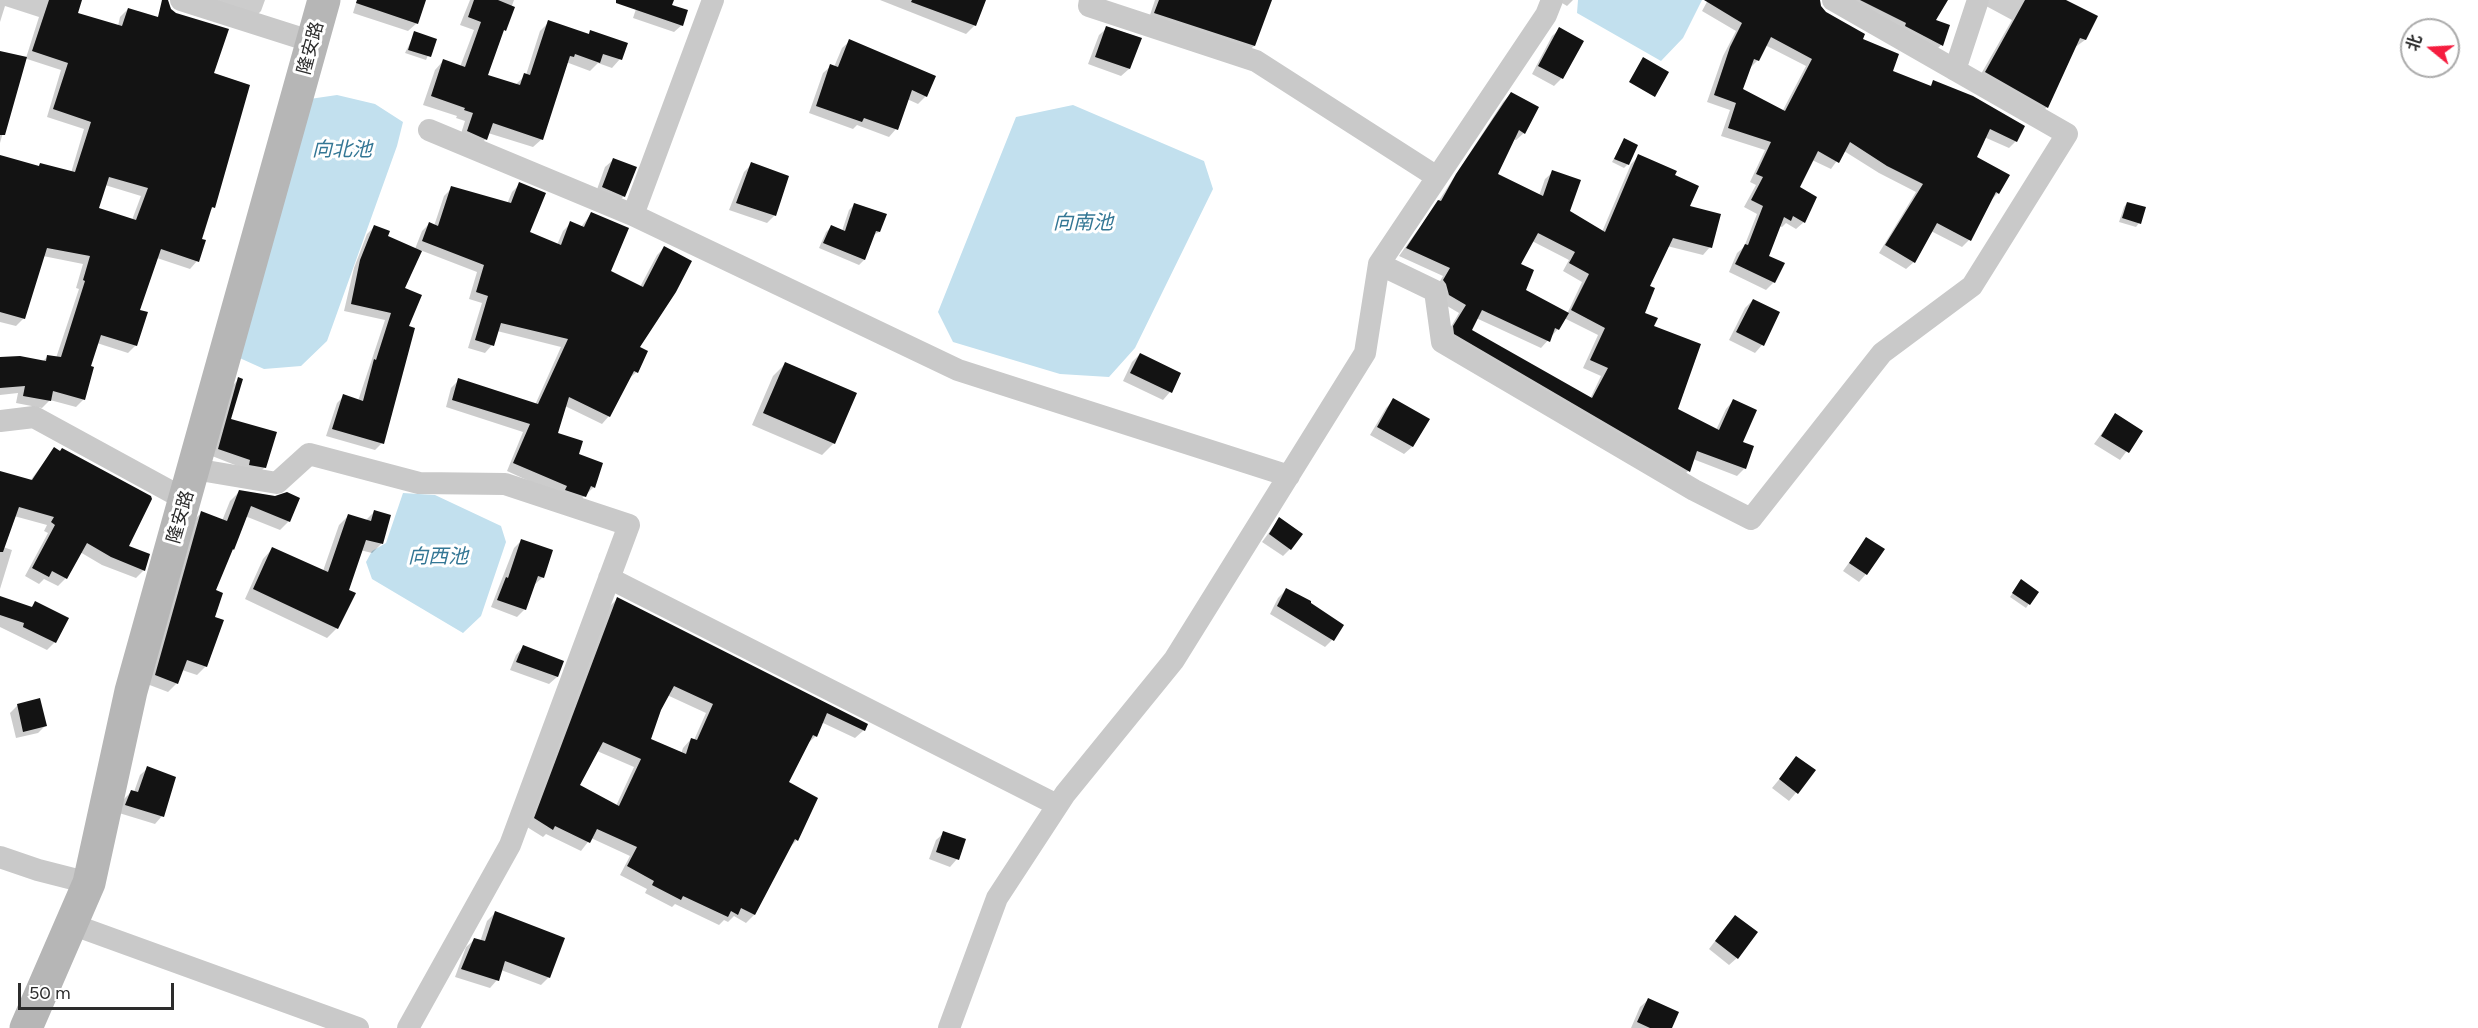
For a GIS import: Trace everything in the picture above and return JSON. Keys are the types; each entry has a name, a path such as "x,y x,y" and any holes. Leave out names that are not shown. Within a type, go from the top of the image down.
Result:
{"street":[{"path":"181,0 313,42"},
{"name":"隆安路","path":"26,1028 88,884 131,691 324,0"},
{"path":"633,215 713,0"},
{"path":"1090,0 1089,6 1256,61 1437,177"},
{"path":"949,1028 997,898 1057,805 1174,660 1289,476 1365,353 1379,264 1546,15 1552,0"},
{"path":"1379,264 1435,291 1442,342 1694,490 1751,519 1882,353 1972,286 2067,134 1833,0"},
{"path":"1955,70 1978,0"},
{"path":"429,130 633,215 958,370 1289,476"},
{"path":"0,421 34,417 190,484 278,483 309,454 419,483 505,484 629,525 510,845 408,1028"},
{"path":"609,578 1057,805"},
{"path":"0,856 38,870 88,884"},
{"path":"71,924 358,1028"}],"water":[{"path":"1578,0 1702,0 1683,38 1661,61 1577,13"},
{"name":"向北池","path":"337,95 375,104 403,122 397,146 327,341 301,366 264,369 233,355 303,100"},
{"name":"向南池","path":"1073,105 1204,161 1213,189 1135,348 1109,377 1060,374 953,342 938,312 1016,117"},
{"name":"向西池","path":"403,493 435,495 501,526 506,542 481,616 463,633 372,579 366,562 372,551 386,543"}],"building":[{"path":"49,0 82,0 78,13 122,26 128,8 158,17 162,0 168,0 171,9 176,13 229,29 214,73 250,85 215,208 212,207 202,239 206,240 199,262 161,249 140,310 148,312 137,346 101,335 91,366 94,367 85,400 53,391 51,401 23,396 25,386 0,388 0,357 20,356 46,361 47,355 61,357 85,281 83,280 90,256 47,248 25,319 0,312 0,155 39,166 40,163 75,172 91,122 53,109 68,63 32,51","holes":["109,177 148,188 136,220 99,208"]},
{"path":"357,0 426,0 418,24 356,3"},
{"path":"474,0 498,0 515,7 488,75 520,85 524,73 530,75 548,20 589,34 590,30 628,43 622,60 603,54 600,63 575,54 574,57 570,56 543,140 493,123 487,140 467,131 473,113 431,96 443,59 465,67 481,22 468,17"},
{"path":"616,0 674,0 672,5 688,10 683,26 616,3"},
{"path":"912,0 986,0 976,26 911,2"},
{"path":"1159,0 1272,0 1255,46 1154,13"},
{"path":"1704,0 1820,0 1826,12 1865,34 1863,39 1899,54 1893,71 1931,86 1933,80 1973,96 2025,126 2017,142 1990,129 1977,157 2010,175 1999,194 1996,192 1971,241 1937,223 1915,263 1885,245 1923,184 1887,166 1850,142 1839,163 1818,151 1800,187 1817,197 1805,223 1793,216 1791,221 1784,217 1769,256 1785,263 1775,283 1735,264 1745,244 1748,245 1763,206 1751,200 1763,177 1756,174 1771,142 1728,128 1736,103 1714,95 1730,47 1742,23","holes":["1771,37 1812,59 1785,111 1743,89 1754,59 1759,61"]},
{"path":"1860,0 1948,0 1936,20 1950,25 1943,46 1905,26 1906,23"},
{"path":"2025,0 2066,0 2098,16 2086,40 2080,38 2048,108 1985,72"},
{"path":"1106,26 1142,38 1130,69 1095,57"},
{"path":"1559,27 1584,41 1563,79 1538,66"},
{"path":"414,31 437,39 431,57 408,50"},
{"path":"849,39 936,76 927,97 912,90 898,130 864,118 862,122 816,106 830,64 838,67"},
{"path":"0,51 27,57 5,135 0,135"},
{"path":"1643,57 1669,72 1655,97 1629,82"},
{"path":"1511,92 1539,107 1525,134 1519,130 1498,174 1543,196 1552,170 1581,180 1570,211 1605,232 1638,154 1677,171 1675,175 1699,186 1690,206 1721,214 1712,248 1673,238 1650,286 1655,288 1645,313 1658,318 1654,326 1701,344 1678,409 1719,430 1733,399 1757,410 1743,442 1754,446 1746,469 1697,451 1690,472 1454,334 1453,326 1466,305 1449,295 1443,280 1450,268 1406,248 1438,200 1441,201 1456,174","holes":["1538,233 1575,252 1569,263 1589,274 1571,310 1605,328 1590,360 1608,368 1592,398 1472,330 1482,310 1550,342 1555,328 1559,330 1569,313 1526,290 1534,270 1521,264"]},
{"path":"1624,138 1638,145 1629,165 1614,159"},
{"path":"613,158 637,167 625,197 602,187"},
{"path":"751,162 789,176 776,216 736,203"},
{"path":"519,182 546,193 530,232 561,245 570,221 584,227 591,212 629,228 611,271 643,287 664,246 692,261 676,292 640,347 648,351 638,373 634,371 610,417 569,397 558,433 583,441 579,454 603,463 595,488 591,486 586,497 565,490 567,486 513,463 530,424 452,400 458,378 538,404 568,339 501,323 494,346 475,340 488,296 476,292 484,265 422,241 429,222 438,226 451,186 511,203"},
{"path":"2127,202 2146,207 2141,224 2122,218"},
{"path":"854,203 887,214 880,232 876,231 865,260 823,243 831,225 845,231"},
{"path":"374,225 390,231 388,236 422,251 405,288 422,295 409,326 415,328 384,444 332,429 343,394 363,401 374,359 376,360 391,313 351,304 360,260"},
{"path":"1753,299 1780,312 1764,346 1736,332"},
{"path":"1140,353 1181,373 1172,393 1130,373"},
{"path":"785,362 857,393 835,444 763,413"},
{"path":"238,377 243,379 231,419 277,432 266,468 249,465 250,460 218,449"},
{"path":"1393,398 1430,419 1413,447 1377,427"},
{"path":"2115,413 2143,431 2129,453 2101,436"},
{"path":"54,447 60,451 62,448 151,496 152,499 129,546 150,554 145,571 111,557 87,543 67,579 52,571 49,577 32,568 55,525 51,522 54,517 19,507 3,552 0,552 0,471 32,480"},
{"path":"239,490 275,496 287,492 300,498 290,522 251,506 216,590 223,593 215,617 224,620 207,667 187,660 178,684 155,675 201,511 227,521"},
{"path":"374,510 391,515 383,544 366,540 349,590 356,593 338,629 253,589 272,547 328,572 348,514 371,521"},
{"path":"1279,517 1303,534 1291,550 1269,534"},
{"path":"1866,537 1885,549 1867,575 1849,563"},
{"path":"521,539 553,550 544,578 538,576 526,610 497,600 506,577 508,578"},
{"path":"2021,579 2039,592 2030,605 2012,593"},
{"path":"1286,588 1311,601 1344,625 1334,641 1277,606"},
{"path":"0,596 32,607 35,601 69,618 56,643 23,627 24,623 0,615"},
{"path":"617,597 868,724 865,731 827,713 817,737 813,735 789,782 818,798 798,841 795,839 755,915 741,908 738,915 731,911 728,917 683,896 681,900 652,885 654,881 627,866 637,847 597,829 590,843 555,826 553,830 534,818","holes":["674,686 713,704 697,740 691,738 686,754 651,739 661,710","603,742 641,759 619,806 580,785"]},
{"path":"523,645 564,661 558,677 516,662"},
{"path":"40,698 47,726 23,732 17,704"},
{"path":"1796,756 1816,770 1798,794 1779,779"},
{"path":"147,766 176,777 164,817 125,805 131,790 138,792"},
{"path":"943,831 966,839 959,860 936,852"},
{"path":"495,911 565,938 550,978 505,961 499,981 461,969 474,938 485,941"},
{"path":"1735,915 1758,932 1738,959 1715,941"},
{"path":"1648,998 1679,1012 1672,1028 1650,1028 1637,1022"}]}
